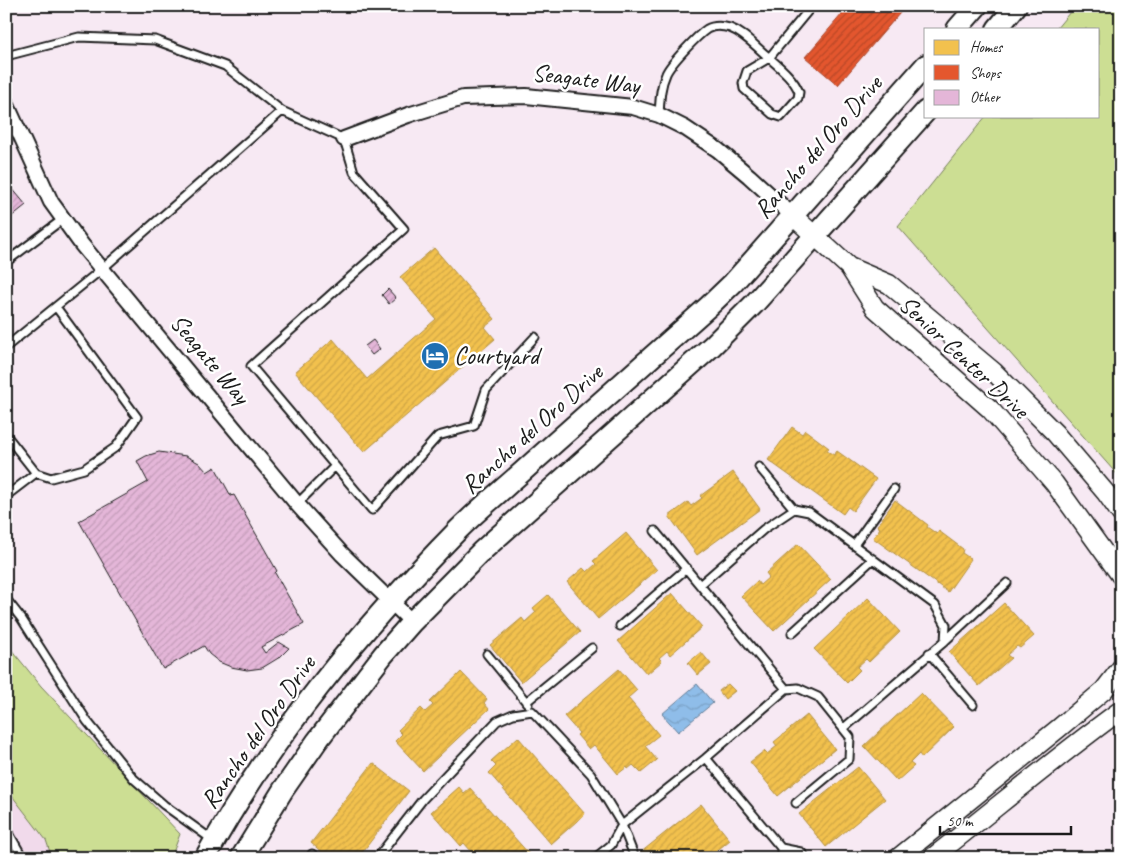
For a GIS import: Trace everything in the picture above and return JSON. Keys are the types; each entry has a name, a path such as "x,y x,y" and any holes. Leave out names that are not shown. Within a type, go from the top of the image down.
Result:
{"main road":[{"path":"958,28 977,6"},
{"path":"998,28 1016,6"},
{"name":"Rancho del Oro Drive","path":"210,849 257,772 292,722 360,636 390,602 460,528 709,306 752,262 924,67"},
{"path":"241,858 283,790 317,741 383,654 412,622 482,551 712,346 754,304 924,113"}],"street":[{"name":"Seagate Way","path":"344,139 408,115 463,98 526,96 633,107 659,115 685,128 718,150 815,236"},
{"name":"Seagate Way","path":"6,103 12,132 51,202 102,269 297,504 342,554 412,622"},
{"name":"Senior Center Drive","path":"815,236 849,267 875,308 990,409 1054,483 1121,576"},
{"name":"Senior Center Drive","path":"849,267 889,284 994,372 1055,433 1106,493 1121,514"},
{"path":"898,858 1104,690 1121,668"},
{"path":"932,858 1076,743 1121,710"}],"lane":[{"path":"659,115 660,90 667,72 707,29 716,26 729,27 742,34 769,58 796,83 799,92 798,98 781,117 772,114 744,89 743,83 747,71 769,58 812,6"},
{"path":"6,56 79,37 155,40 224,66 282,111 344,139 354,172 404,229 251,366 372,510 438,436 474,426 486,390 535,337"},
{"path":"6,347 102,269 282,111"},
{"path":"6,262 63,218"},
{"path":"6,435 36,473 51,478 84,469 116,447 137,416 56,307"},
{"path":"297,504 335,466"},
{"path":"759,467 794,510"},
{"path":"6,496 36,473"},
{"path":"854,545 894,489"},
{"path":"701,584 764,529 794,510 809,512 935,605 946,625 945,640"},
{"path":"655,531 701,584 786,689"},
{"path":"792,633 873,559"},
{"path":"620,626 687,568"},
{"path":"844,728 1007,583"},
{"path":"6,599 21,618 87,721 134,779 164,804 210,849"},
{"path":"526,702 592,648"},
{"path":"929,653 973,705"},
{"path":"487,654 532,711 591,774 622,825 635,858"},
{"path":"595,858 611,844 622,825 706,758 786,689 798,688 818,697 850,737 849,759 796,802"},
{"path":"377,858 423,799 497,721 513,714 532,711"},
{"path":"706,758 781,848 800,852 806,858"},
{"path":"6,828 23,858"},
{"path":"781,848 781,858"}],"shaded area":[{"path":"6,788 46,840 52,858 6,858"}],"green space":[{"path":"1075,6 1121,6 1121,479 898,226 984,118 1100,118 1100,28 1057,28"},
{"path":"6,643 41,686 180,834 171,858 52,858 46,840 6,788"}],"water":[{"path":"697,684 713,703 678,732 662,714"}],"building: Homes":[{"name":"Courtyard","path":"434,248 495,319 485,327 495,339 364,452 295,372 333,339 367,379 436,319 400,277"},
{"path":"792,427 802,434 805,430 829,448 827,451 834,455 837,451 876,479 853,511 848,507 843,514 768,460"},
{"path":"733,472 760,509 697,555 669,516 688,502 691,506 702,498 700,496"},
{"path":"895,500 928,525 927,527 937,534 939,531 963,549 962,553 971,559 948,592 873,538 880,528 877,526"},
{"path":"626,533 657,570 598,619 567,582 583,568 587,572 596,564 593,561"},
{"path":"798,544 831,579 774,631 741,596 757,581 760,585 769,577 766,573"},
{"path":"672,593 702,627 670,655 667,651 659,658 662,661 647,674 618,641"},
{"path":"548,595 580,632 521,682 490,645 522,618 525,622 536,612 533,608"},
{"path":"868,598 900,632 869,662 866,659 857,667 860,670 847,683 814,649"},
{"path":"1004,603 1034,636 1020,648 1017,646 1007,655 1011,658 979,686 949,652"},
{"path":"701,652 711,664 698,675 688,663"},
{"path":"619,669 637,690 628,698 659,735 645,746 657,760 641,773 633,765 618,774 594,745 589,749 577,735 579,733 564,716"},
{"path":"461,672 487,699 484,703 489,709 423,771 395,741 402,734 398,730 421,708 425,712 433,705 430,702"},
{"path":"728,684 735,691 725,699 719,691"},
{"path":"921,693 954,727 922,758 919,754 910,763 914,766 897,781 864,746"},
{"path":"807,715 835,749 778,796 750,762 764,751 767,754 777,746 774,742"},
{"path":"518,737 585,814 551,844 489,773 496,766 491,761"},
{"path":"373,763 409,791 358,858 329,858 311,843"},
{"path":"858,767 885,799 826,847 799,814"},
{"path":"459,787 464,793 470,788 530,855 527,858 471,858 468,854 471,851 464,843 461,846 431,812"},
{"path":"701,804 730,840 708,858 643,858 640,853"}],"building: Shops":[{"path":"849,6 906,6 838,85 805,57"}],"building: Other":[{"path":"6,181 26,205 6,221"},
{"path":"388,289 396,298 389,304 382,295"},
{"path":"373,340 380,349 372,355 365,346"},
{"path":"159,452 186,456 199,463 207,472 215,467 231,496 234,495 277,571 275,573 304,624 261,647 265,653 279,642 289,648 280,657 262,668 247,670 231,667 219,662 209,654 204,646 163,669 79,521 148,482 137,461"}],"place":[{"name":"Courtyard","path":"435,356"}]}
